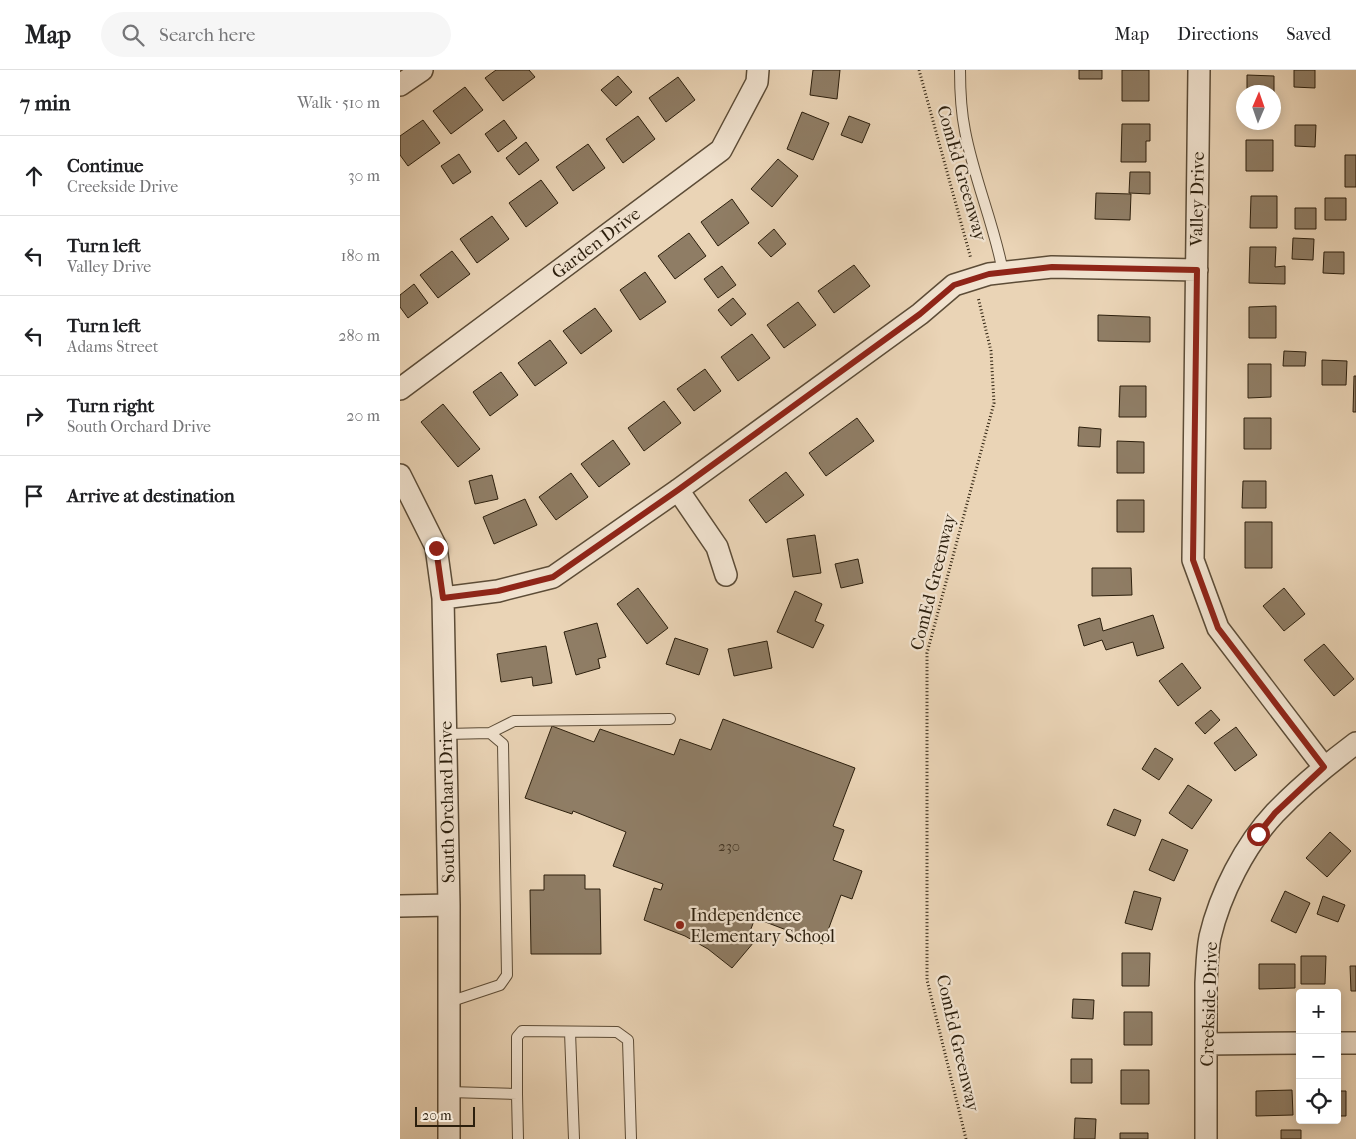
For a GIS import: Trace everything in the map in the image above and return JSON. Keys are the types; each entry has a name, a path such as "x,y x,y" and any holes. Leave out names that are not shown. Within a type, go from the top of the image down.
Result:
{"street":[{"path":"400,85 422,70"},
{"name":"Garden Drive","path":"400,389 721,150 757,82 758,70"},
{"name":"Valley Drive","path":"1199,70 1193,560 1218,628 1324,767"},
{"path":"443,598 498,591 553,577 678,490 920,314 954,285 989,274 1052,267 1197,270"},
{"name":"South Orchard Drive","path":"400,475 436,548 443,598 449,905 449,1139"},
{"path":"678,490 718,547 726,575"},
{"name":"Creekside Drive","path":"1206,1139 1207,958 1210,937 1220,905 1232,877 1247,850 1275,813 1324,767 1356,742"},
{"path":"400,906 449,905"},
{"path":"1206,1044 1296,1043"},
{"path":"1341,1043 1356,1043"}],"lane":[{"path":"960,70 960,95 965,131 1004,272"},
{"path":"446,734 490,733 514,721 670,718"},
{"path":"449,1002 500,985 507,975 503,744 490,733"},
{"path":"518,1139 517,1037 522,1031 617,1032 628,1040 631,1139"},
{"path":"570,1032 574,1139"},
{"path":"449,1092 517,1094"}],"path":[{"name":"ComEd Greenway","path":"919,70 970,253 991,351 994,403 927,653 927,980 966,1139"}],"building":[{"path":"496,70 529,70 535,77 503,101 485,78"},
{"path":"813,70 840,70 837,99 810,95"},
{"path":"1079,70 1102,70 1102,79 1079,79"},
{"path":"1122,70 1149,70 1149,101 1122,101"},
{"path":"1294,70 1315,70 1315,88 1294,87"},
{"path":"1247,75 1274,76 1274,85 1247,85"},
{"path":"618,76 632,92 616,106 601,90"},
{"path":"678,77 695,100 666,122 649,98"},
{"path":"465,87 483,110 451,134 433,111"},
{"path":"802,112 829,123 813,160 787,149"},
{"path":"638,116 655,139 623,163 606,139"},
{"path":"849,116 870,124 862,143 841,135"},
{"path":"423,120 440,143 408,166 400,155 400,136"},
{"path":"504,120 517,138 498,152 485,134"},
{"path":"1122,124 1150,124 1150,141 1146,141 1146,162 1121,162"},
{"path":"1295,125 1316,125 1315,147 1295,146"},
{"path":"1246,140 1273,140 1273,171 1246,171"},
{"path":"526,142 539,160 519,175 506,158"},
{"path":"588,144 605,168 573,191 556,167"},
{"path":"459,154 471,172 453,184 441,166"},
{"path":"1345,155 1356,155 1356,187 1345,187"},
{"path":"778,159 798,176 772,207 751,189"},
{"path":"1130,172 1150,172 1150,194 1129,193"},
{"path":"541,180 558,203 526,227 509,203"},
{"path":"1096,193 1131,194 1130,220 1095,219"},
{"path":"1251,196 1277,196 1277,228 1250,228"},
{"path":"1325,198 1346,198 1346,220 1325,220"},
{"path":"732,199 749,223 718,246 701,222"},
{"path":"1295,208 1316,208 1316,229 1295,229"},
{"path":"492,216 509,239 477,263 460,239"},
{"path":"774,229 786,244 771,257 758,243"},
{"path":"689,233 706,256 675,279 658,256"},
{"path":"1293,238 1314,239 1313,260 1292,259"},
{"path":"1250,247 1276,247 1275,267 1285,266 1285,284 1249,283"},
{"path":"452,251 470,274 438,298 420,275"},
{"path":"1324,252 1344,252 1344,274 1323,273"},
{"path":"854,265 870,286 834,313 818,291"},
{"path":"722,266 736,285 718,298 704,279"},
{"path":"645,272 666,302 640,320 620,290"},
{"path":"414,284 428,303 408,318 400,307 400,295"},
{"path":"733,298 746,314 731,326 718,310"},
{"path":"798,302 816,325 784,348 767,325"},
{"path":"1276,306 1276,338 1249,338 1249,307"},
{"path":"595,308 612,331 581,354 563,331"},
{"path":"1098,315 1150,317 1150,342 1098,341"},
{"path":"752,334 770,358 738,381 721,357"},
{"path":"550,340 567,363 535,386 518,363"},
{"path":"1284,351 1306,352 1305,366 1283,366"},
{"path":"1322,360 1347,361 1346,385 1322,385"},
{"path":"1248,364 1271,364 1271,397 1248,398"},
{"path":"705,369 721,391 694,411 677,389"},
{"path":"501,372 518,395 490,416 473,392"},
{"path":"1354,376 1356,376 1356,412 1353,412"},
{"path":"1120,386 1146,386 1146,417 1119,417"},
{"path":"664,401 681,423 644,451 628,428"},
{"path":"443,404 480,449 458,467 421,422"},
{"path":"857,418 874,441 826,476 809,453"},
{"path":"1244,418 1271,418 1271,449 1244,449"},
{"path":"1079,427 1101,429 1100,447 1078,446"},
{"path":"613,440 630,464 599,487 581,464"},
{"path":"1117,441 1144,442 1144,473 1117,473"},
{"path":"786,472 804,495 766,523 749,500"},
{"path":"571,473 588,497 556,520 539,497"},
{"path":"492,475 498,499 475,504 469,481"},
{"path":"1243,481 1266,481 1266,508 1242,508"},
{"path":"525,499 537,525 494,544 483,517"},
{"path":"1117,500 1144,500 1144,532 1117,532"},
{"path":"1245,522 1272,522 1272,568 1245,568"},
{"path":"815,535 821,573 793,577 787,539"},
{"path":"858,559 863,583 841,588 835,564"},
{"path":"1092,568 1131,568 1132,595 1092,596"},
{"path":"638,588 668,628 647,644 617,604"},
{"path":"1284,588 1305,614 1284,631 1263,606"},
{"path":"795,591 822,604 815,621 824,625 813,648 777,632"},
{"path":"1153,615 1164,648 1137,656 1133,642 1106,650 1102,640 1084,646 1078,625 1100,618 1103,631"},
{"path":"597,623 606,657 598,659 600,668 576,675 564,632"},
{"path":"675,638 708,649 699,675 666,664"},
{"path":"767,641 772,668 734,676 728,649"},
{"path":"1324,644 1354,679 1334,696 1304,660"},
{"path":"546,646 552,683 533,686 532,677 501,682 497,654"},
{"path":"1182,663 1201,688 1178,706 1159,681"},
{"path":"1211,710 1220,720 1205,734 1195,723"},
{"path":"723,719 855,768 833,826 844,830 833,860 862,871 852,899 841,895 823,944 755,918 748,937 754,942 732,968 708,949 685,936 644,920 654,888 661,890 663,884 613,866 626,832 573,811 572,814 525,798 552,726 594,742 600,729 674,755 680,739 711,750"},
{"path":"1236,727 1257,755 1235,771 1214,743"},
{"path":"1155,748 1173,759 1159,780 1142,769"},
{"path":"1188,785 1212,800 1192,829 1169,813"},
{"path":"1114,809 1141,820 1135,836 1107,825"},
{"path":"1330,832 1351,851 1327,877 1306,858"},
{"path":"1162,839 1188,850 1174,881 1149,870"},
{"path":"544,875 585,875 585,889 600,889 601,954 531,954 530,890 544,890"},
{"path":"1134,891 1161,898 1152,930 1125,923"},
{"path":"1285,891 1310,903 1296,933 1271,921"},
{"path":"1323,896 1345,905 1338,922 1317,914"},
{"path":"1122,953 1150,953 1149,986 1122,986"},
{"path":"1301,956 1326,956 1325,984 1301,984"},
{"path":"1259,964 1295,964 1295,988 1259,989"},
{"path":"1350,966 1356,966 1356,991 1351,991"},
{"path":"1073,999 1094,1000 1093,1019 1072,1018"},
{"path":"1124,1012 1152,1012 1152,1045 1124,1045"},
{"path":"1071,1059 1092,1059 1092,1083 1071,1083"},
{"path":"1121,1070 1149,1070 1149,1104 1121,1104"},
{"path":"1292,1090 1293,1115 1256,1116 1256,1091"},
{"path":"1341,1091 1346,1091 1346,1116 1341,1116"},
{"path":"1075,1118 1096,1119 1095,1139 1074,1139"},
{"path":"1281,1130 1301,1130 1301,1139 1281,1139"},
{"path":"1120,1133 1148,1133 1148,1139 1120,1139"}],"place":[{"name":"Independence Elementary School","path":"680,925"}],"route":[{"path":"436,548 443,598 498,591 553,577 678,490 920,314 954,285 989,274 1052,267 1197,270 1193,560 1218,628 1324,767 1275,813 1258,834"}]}
